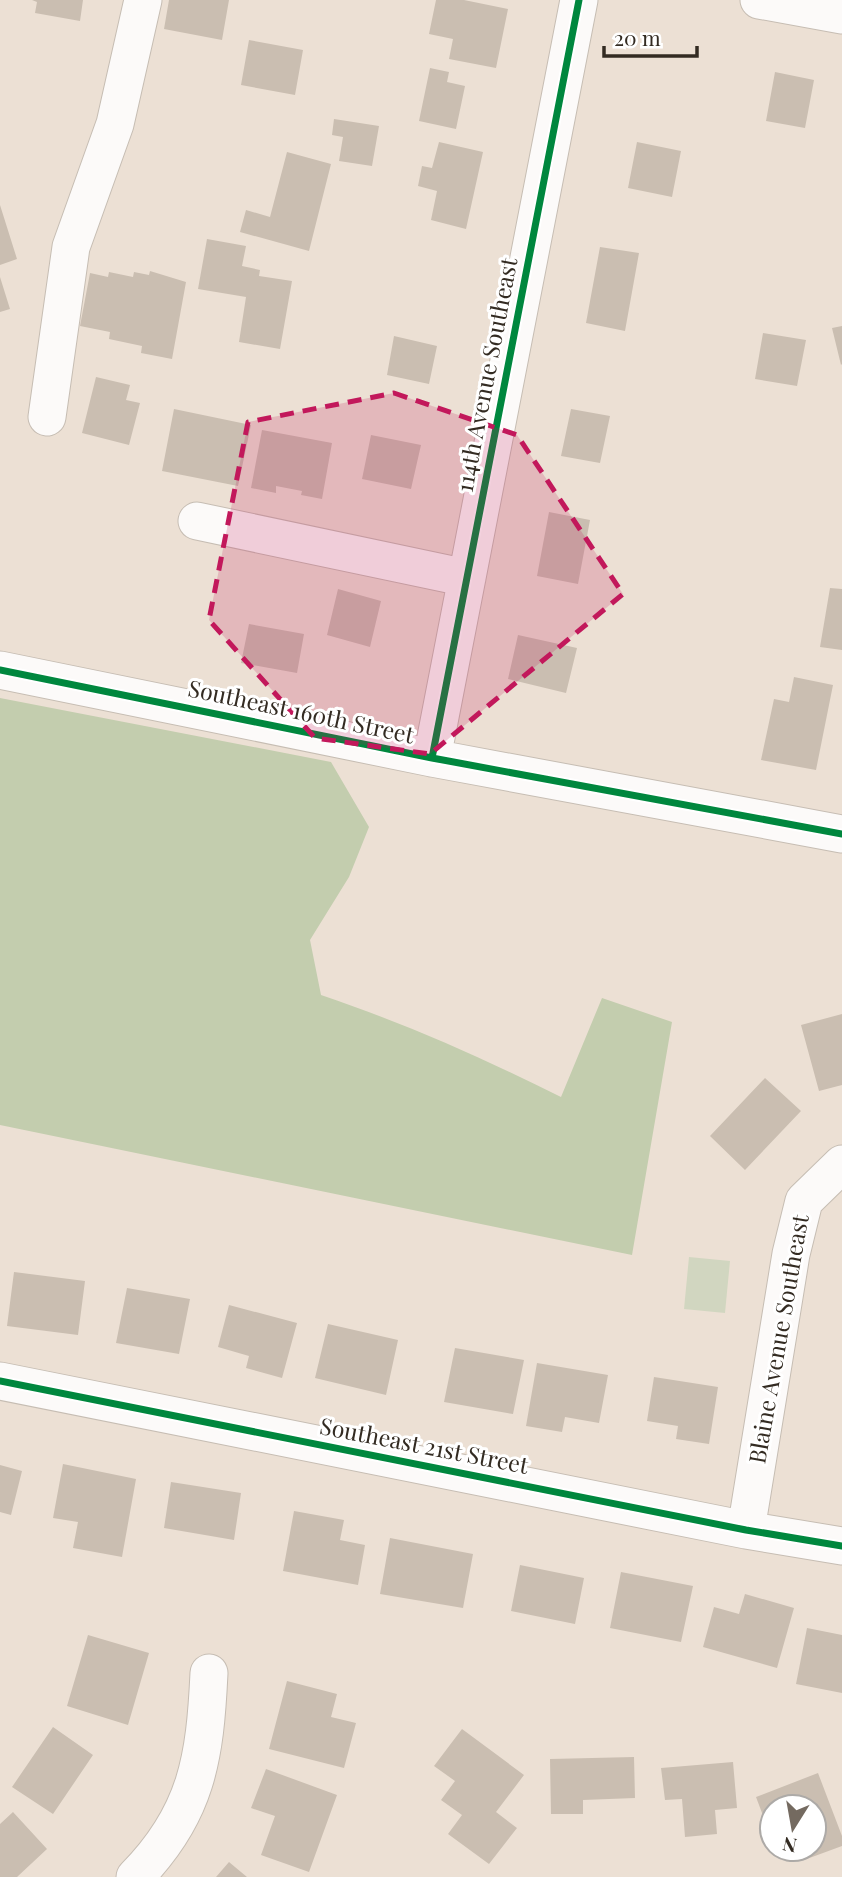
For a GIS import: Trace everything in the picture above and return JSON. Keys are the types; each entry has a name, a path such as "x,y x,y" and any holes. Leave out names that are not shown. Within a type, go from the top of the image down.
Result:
{"street":[{"path":"47,417 71,247 115,124 143,0"},
{"name":"114th Avenue Southeast","path":"432,758 579,0"},
{"path":"759,0 842,15"},
{"path":"197,521 467,578"},
{"name":"Southeast 160th Street","path":"0,670 432,758 842,834"},
{"name":"Blaine Avenue Southeast","path":"746,1530 791,1254 804,1201 842,1164"},
{"name":"Southeast 21st Street","path":"0,1381 746,1530 842,1546"},
{"path":"135,1877 163,1848 194,1788 206,1737 209,1673"}],"highlighted area":[{"path":"394,393 517,435 623,594 430,754 315,738 209,620 248,422"}],"green space":[{"path":"0,698 331,762 369,827 349,877 310,940 321,995 443,1042 561,1097 602,998 672,1022 632,1255 0,1125"},
{"path":"689,1257 730,1261 725,1313 684,1309"}],"building":[{"path":"32,0 83,0 80,21 35,13 37,2"},
{"path":"169,0 229,0 222,40 164,29"},
{"path":"436,0 464,0 508,9 496,68 449,59 453,39 429,34"},
{"path":"249,40 303,50 295,95 241,85"},
{"path":"430,68 449,72 447,82 465,86 456,129 419,121"},
{"path":"775,72 814,80 805,128 766,121"},
{"path":"334,119 379,126 372,166 339,161 343,137 332,135"},
{"path":"439,142 483,152 466,229 431,220 437,191 418,186 422,166 432,168"},
{"path":"637,142 681,151 672,197 628,188"},
{"path":"287,152 331,164 309,251 240,232 246,210 270,217"},
{"path":"0,205 17,259 0,265"},
{"path":"207,239 246,246 242,266 260,270 259,276 292,281 280,349 239,342 246,297 198,289"},
{"path":"600,247 639,253 625,331 586,323"},
{"path":"150,271 186,282 172,359 141,353 142,346 109,339 110,332 80,326 90,273 108,277 109,272 133,277 134,272 149,275"},
{"path":"0,277 10,309 0,312"},
{"path":"842,326 842,364 841,365 832,328"},
{"path":"763,333 806,340 797,386 755,379"},
{"path":"394,336 437,346 429,384 387,375"},
{"path":"96,377 130,385 126,400 140,403 129,445 82,433"},
{"path":"174,409 251,425 238,486 162,471"},
{"path":"571,409 610,416 600,463 561,456"},
{"path":"262,430 332,443 322,499 301,495 302,491 276,486 276,493 251,488"},
{"path":"371,435 421,445 411,489 362,479"},
{"path":"549,512 590,520 578,584 537,576"},
{"path":"830,588 842,589 842,650 820,647"},
{"path":"338,589 381,601 370,647 327,635"},
{"path":"249,624 304,634 297,673 241,663"},
{"path":"518,635 577,648 566,693 508,679"},
{"path":"794,677 833,685 816,770 761,760 774,699 789,702"},
{"path":"842,1014 842,1085 819,1091 801,1025"},
{"path":"765,1078 801,1111 745,1170 710,1136"},
{"path":"14,1272 85,1281 78,1335 7,1326"},
{"path":"127,1288 190,1299 179,1354 116,1343"},
{"path":"229,1305 297,1323 282,1378 246,1368 249,1356 218,1347"},
{"path":"328,1324 398,1340 386,1395 315,1378"},
{"path":"455,1348 524,1360 513,1414 444,1402"},
{"path":"537,1363 608,1375 599,1423 565,1417 562,1432 526,1426"},
{"path":"654,1377 718,1387 709,1444 676,1439 678,1426 647,1421"},
{"path":"63,1464 136,1479 122,1557 73,1548 78,1522 53,1518"},
{"path":"0,1465 22,1471 11,1515 0,1512"},
{"path":"171,1482 241,1493 234,1540 164,1528"},
{"path":"294,1511 344,1520 340,1540 365,1545 358,1585 283,1571"},
{"path":"390,1538 473,1554 463,1608 380,1594"},
{"path":"520,1565 584,1578 575,1624 511,1611"},
{"path":"621,1572 693,1586 681,1642 610,1628"},
{"path":"745,1594 794,1608 777,1668 703,1647 714,1607 739,1614"},
{"path":"807,1628 842,1635 842,1693 796,1684"},
{"path":"88,1635 149,1653 128,1725 67,1706"},
{"path":"287,1681 337,1694 331,1717 356,1723 344,1768 269,1749"},
{"path":"53,1727 93,1755 53,1814 12,1787"},
{"path":"462,1729 524,1775 496,1812 517,1828 489,1864 448,1834 462,1815 441,1800 455,1781 434,1766"},
{"path":"634,1757 635,1798 583,1800 583,1814 551,1814 550,1759"},
{"path":"733,1762 737,1808 715,1810 717,1834 685,1837 682,1799 665,1800 661,1768"},
{"path":"266,1769 337,1795 309,1872 261,1855 275,1816 251,1808"},
{"path":"818,1773 826,1793 766,1793"},
{"path":"828,1799 842,1836 842,1846 828,1851"},
{"path":"13,1812 47,1849 17,1877 0,1877 0,1824"},
{"path":"229,1862 247,1877 216,1877"}],"cycle path":[{"path":"432,758 579,0"},
{"path":"0,670 432,758 842,834"},
{"path":"0,1381 746,1530 842,1546"}]}
